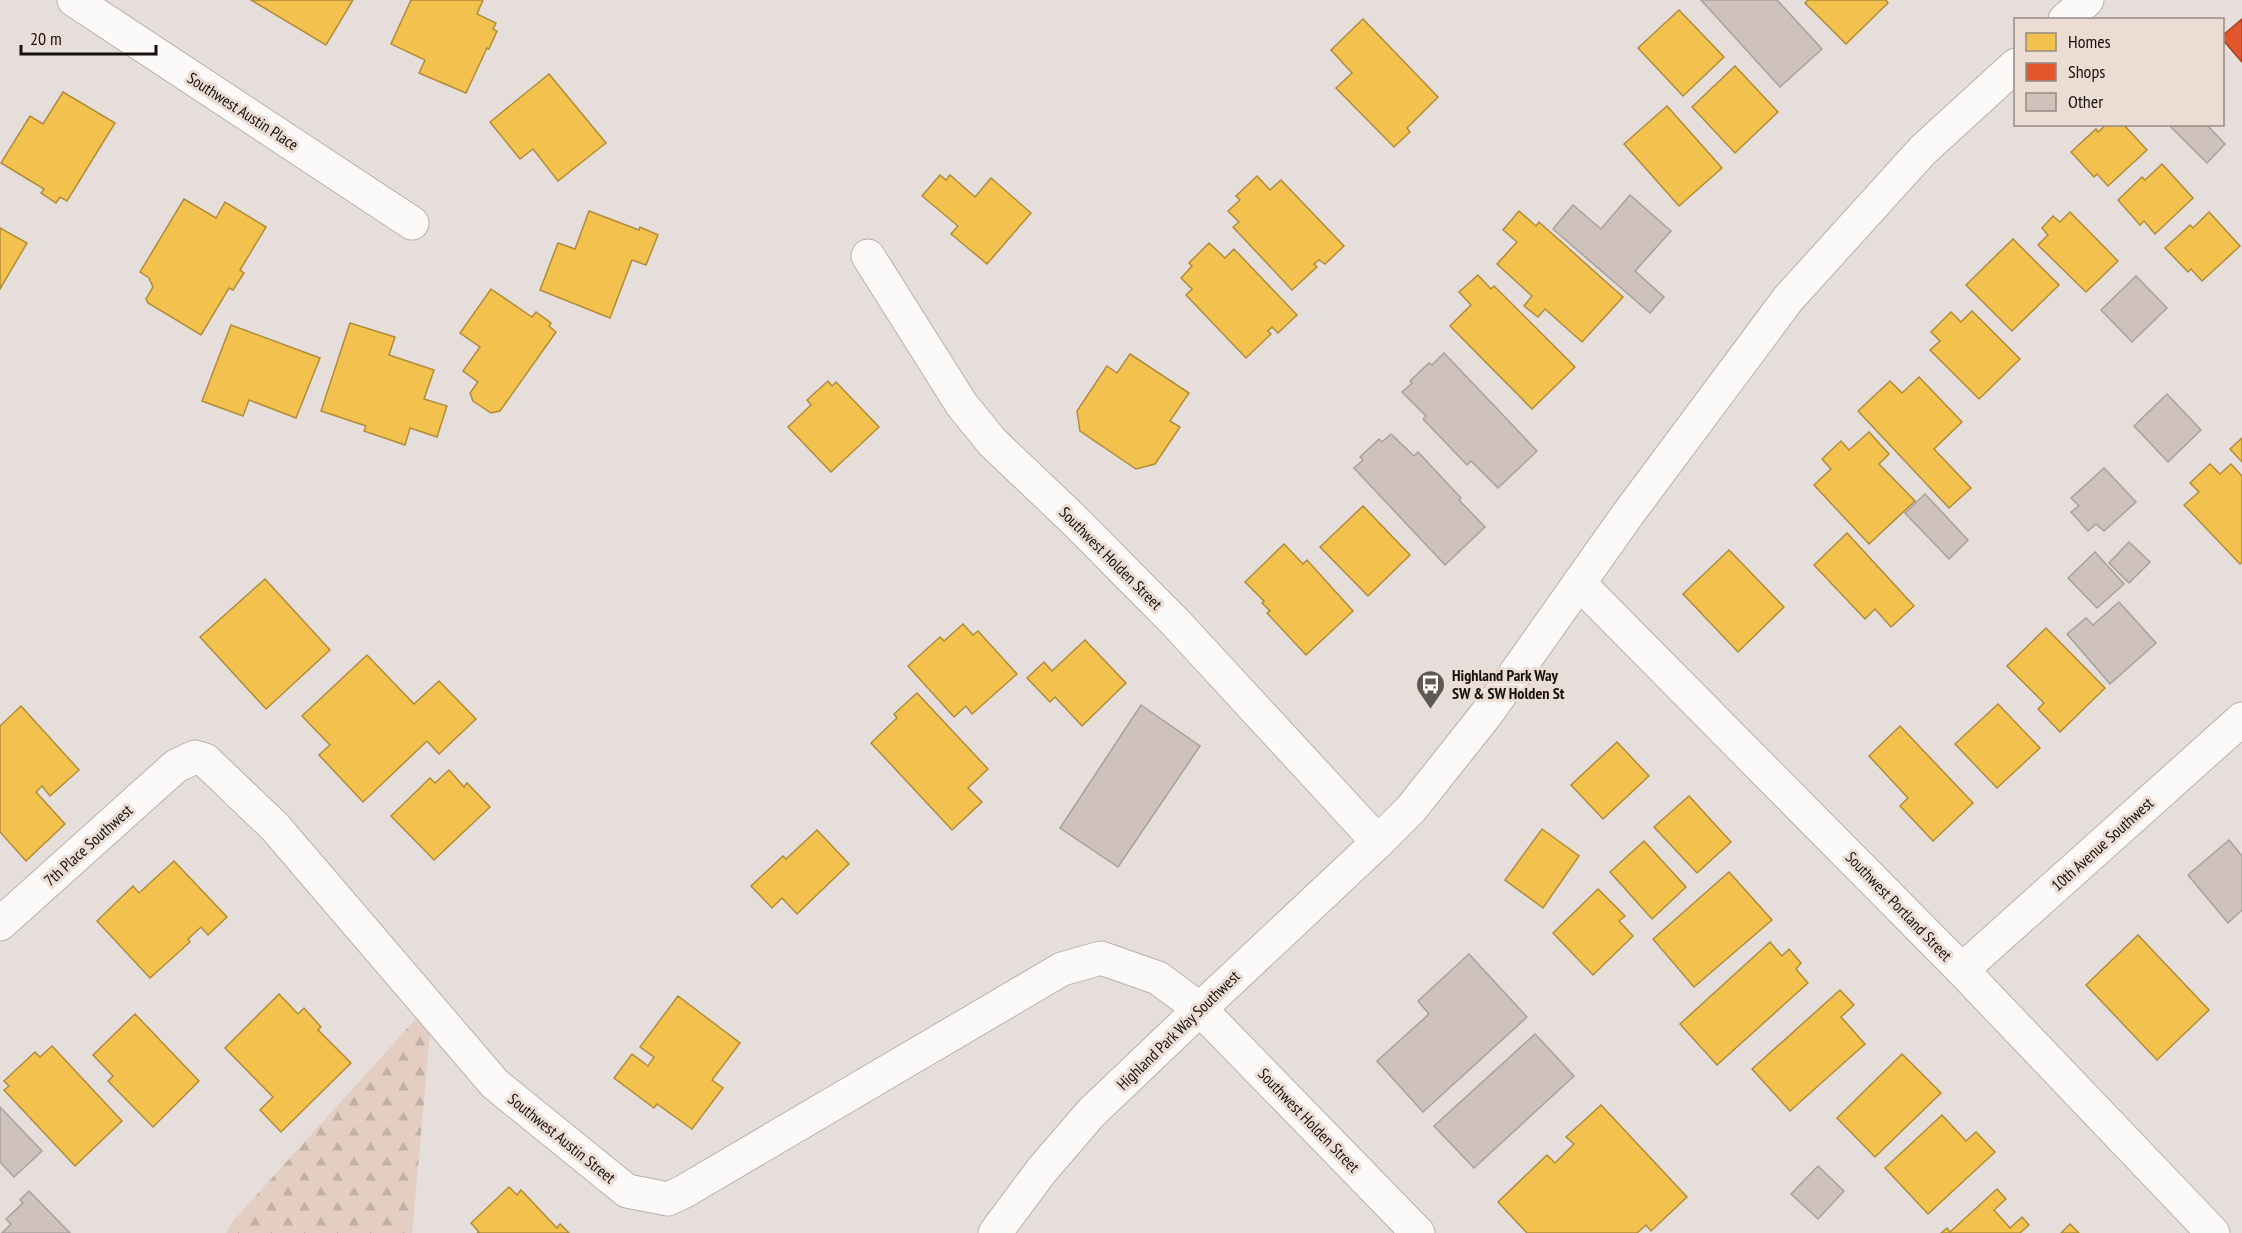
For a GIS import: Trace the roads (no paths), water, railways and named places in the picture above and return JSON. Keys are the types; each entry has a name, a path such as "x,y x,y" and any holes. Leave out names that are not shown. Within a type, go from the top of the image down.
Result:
{"street":[{"name":"Southwest Austin Place","path":"74,0 412,223"},
{"path":"2068,18 2087,0"},
{"name":"Highland Park Way Southwest","path":"995,1233 1042,1170 1091,1113 1378,843 1411,809 1488,712 1695,421 1788,299 1923,150 2014,67"},
{"name":"Southwest Holden Street","path":"868,256 962,405 993,443 1073,519 1176,624 1378,843"},
{"name":"Southwest Portland Street","path":"1579,583 1962,970 2213,1233"},
{"name":"10th Avenue Southwest","path":"1962,970 2242,719"},
{"name":"Southwest Austin Street","path":"176,766 195,757 205,760 275,827 495,1084 627,1191 668,1199 683,1192 1062,969 1101,958 1158,978 1200,1009"},
{"name":"7th Place Southwest","path":"0,924 176,766"},
{"name":"Southwest Holden Street","path":"1200,1009 1418,1233"}],"place":[{"name":"Highland Park Way SW & SW Holden St","path":"1431,710"}]}
